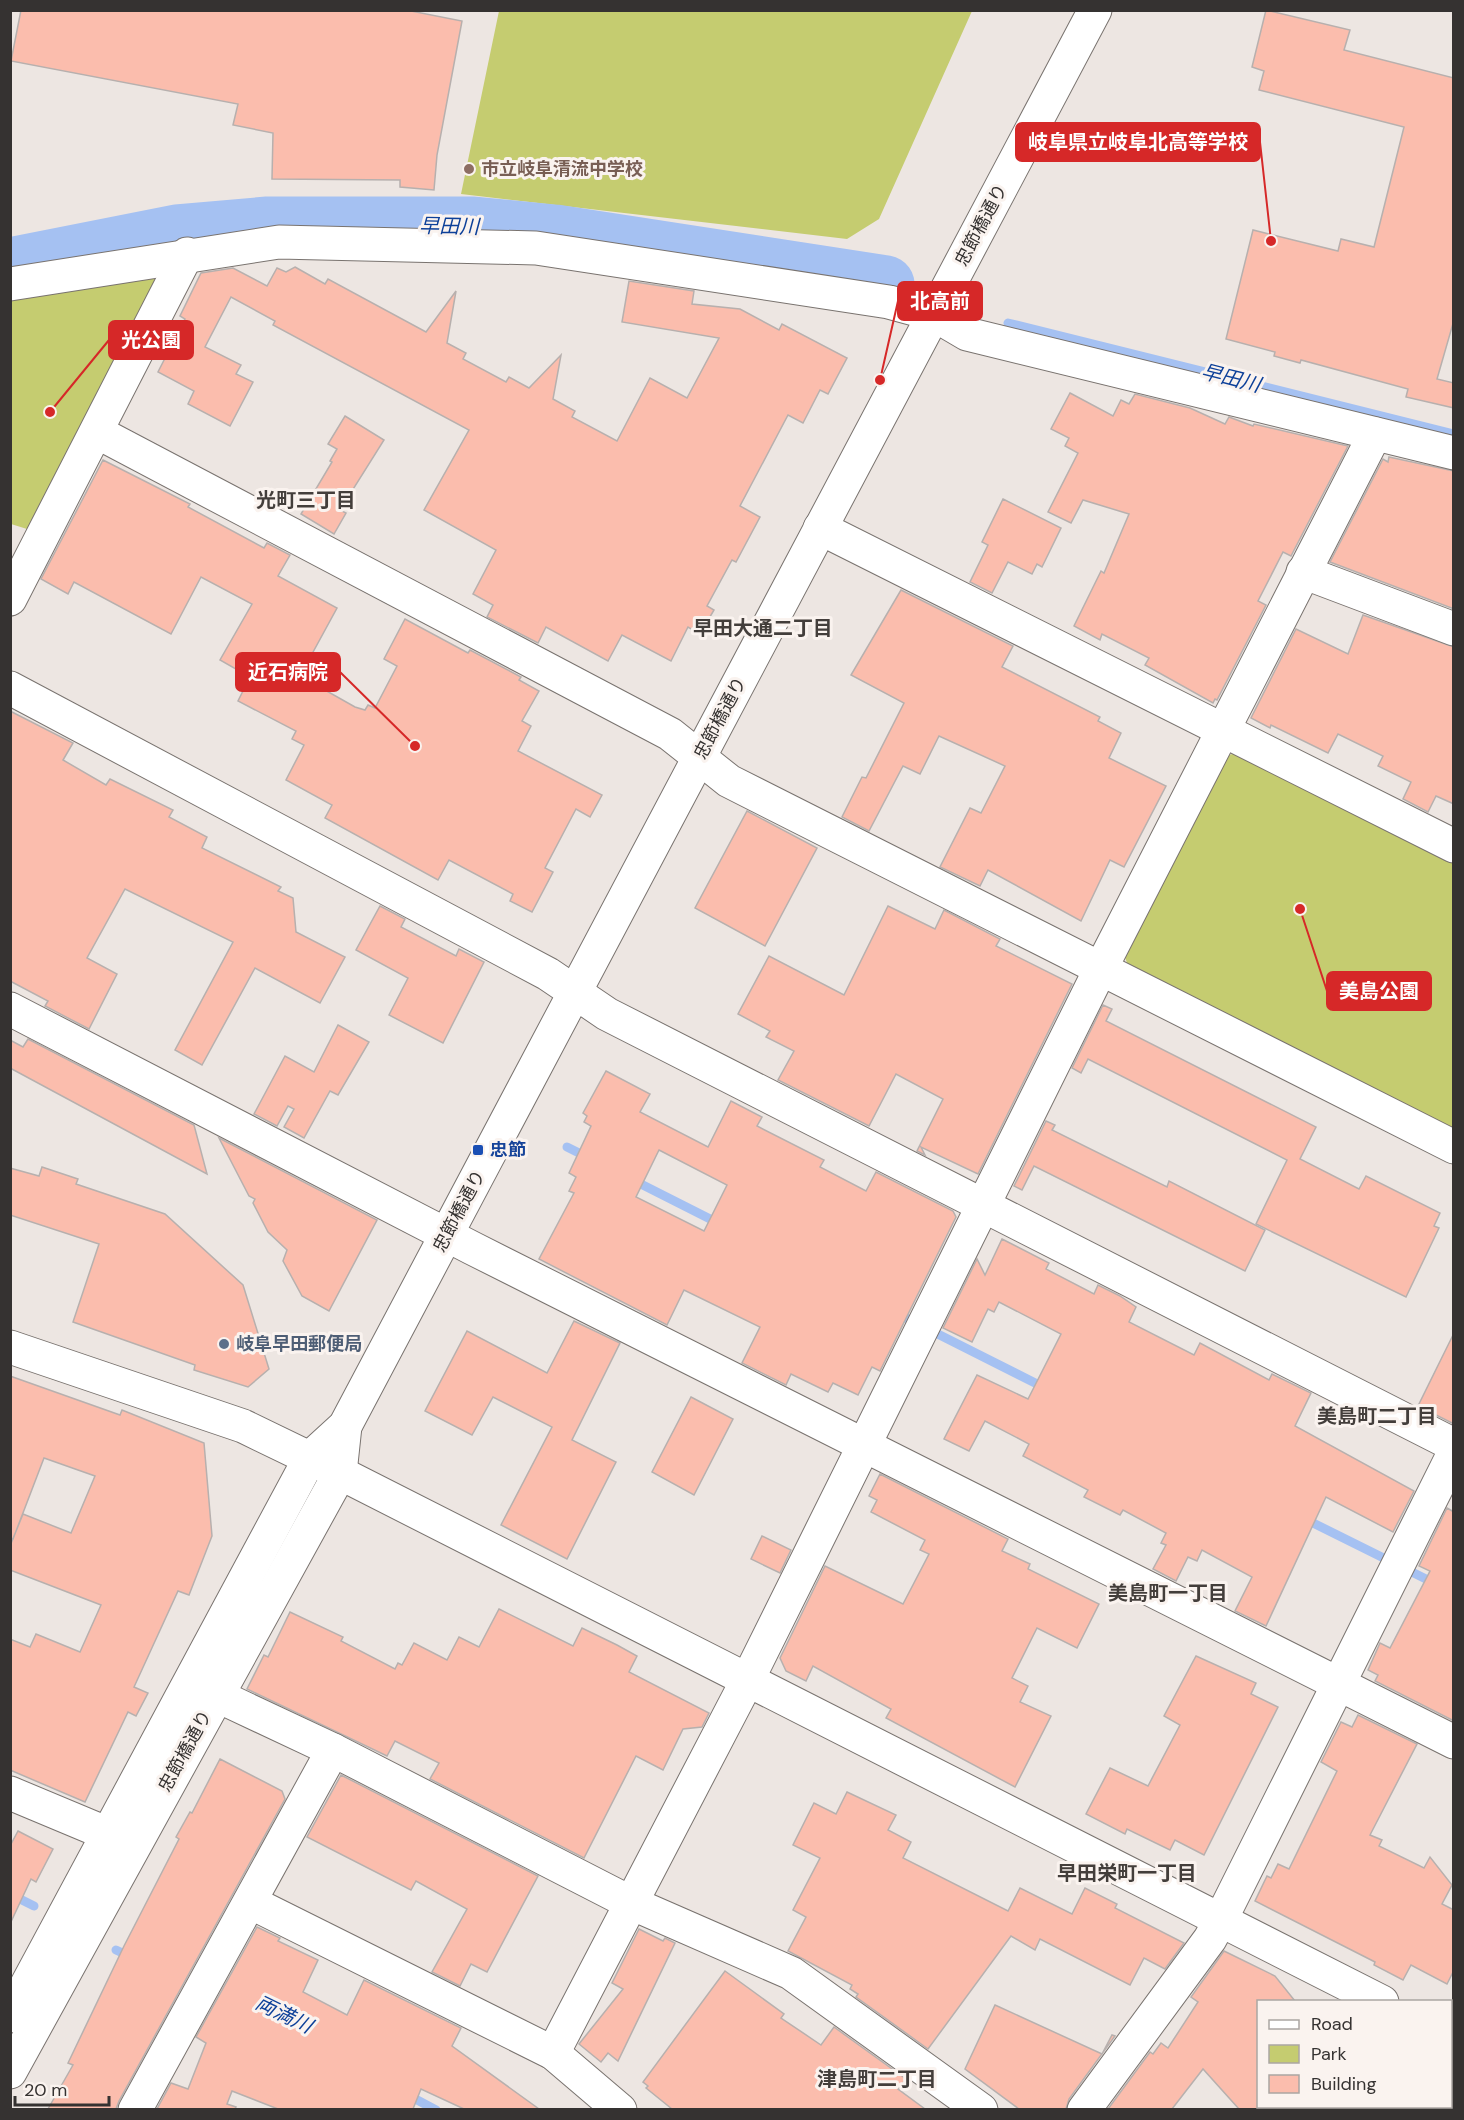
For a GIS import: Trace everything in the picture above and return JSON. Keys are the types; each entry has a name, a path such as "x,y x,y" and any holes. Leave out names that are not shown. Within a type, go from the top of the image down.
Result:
{"street":[{"name":"忠節橋通り","path":"10,2016 310,1458 345,1426 1095,10"},
{"path":"10,284 187,254 279,242 536,248 889,302 933,314 967,334 1454,453"},
{"path":"10,599 187,254"},
{"path":"97,432 670,734 698,759 729,781 1454,1147"},
{"path":"553,2053 747,1681 1100,970 1302,572 1375,434"},
{"path":"820,528 1454,846"},
{"path":"1302,572 1454,629"},
{"path":"10,688 548,974 607,1014 1454,1445"},
{"path":"10,1009 446,1235 1454,1742"},
{"path":"10,1347 243,1426 1380,2000"},
{"name":"忠節橋通り","path":"10,2072 340,1473 345,1426"},
{"path":"1084,2109 1210,1939 1454,1453"},
{"path":"216,1695 333,1750 631,1903 791,1973 981,2109"},
{"path":"135,2109 333,1750"},
{"path":"10,1793 108,1834"},
{"path":"250,1902 553,2053 620,2109"}],"green space":[{"path":"499,10 972,11 879,219 847,239 461,194"},
{"path":"190,267 27,529 11,524 10,281"},
{"path":"1235,753 1453,863 1453,1129 1129,968 1124,955 1224,757"}],"building":[{"path":"21,10 406,10 462,21 437,155 434,190 400,187 400,180 272,179 273,133 233,125 238,104 11,61"},
{"path":"1266,10 1350,30 1344,50 1454,78 1454,320 1437,379 1454,383 1454,408 1406,397 1408,389 1301,360 1300,363 1274,356 1275,352 1226,339 1253,230 1338,251 1341,239 1374,247 1404,127 1259,90 1264,71 1252,67"},
{"path":"295,267 325,284 328,279 426,332 456,291 447,343 466,353 463,359 506,382 509,377 529,388 561,355 553,399 575,411 572,417 617,441 650,378 687,398 719,338 622,322 629,281 694,291 692,304 740,309 779,330 782,324 847,358 828,394 820,390 803,423 788,415 740,506 760,517 736,562 732,560 707,606 714,610 700,634 688,627 671,661 622,635 608,661 546,627 538,643 487,617 493,605 473,594 496,550 424,510 469,430 273,325 275,321 231,297 205,347 241,365 236,374 253,382 230,426 188,404 194,391 158,372 185,319 180,316 201,273 233,268 267,286 277,268 286,272"},
{"path":"1070,393 1113,416 1121,400 1129,404 1135,394 1190,408 1225,424 1229,417 1253,426 1254,424 1348,446 1291,556 1283,552 1258,601 1266,605 1217,700 1215,699 1213,703 1145,665 1149,658 1102,634 1100,640 1074,626 1101,571 1104,573 1129,514 1083,500 1071,523 1048,512 1078,453 1065,446 1069,438 1051,429"},
{"path":"345,416 384,440 340,510 346,513 334,534 301,514 332,462 330,461 337,449 328,444"},
{"path":"1389,457 1454,471 1454,609 1330,562 1383,459 1388,462"},
{"path":"103,460 190,504 188,507 264,548 267,543 290,555 278,576 337,608 300,676 355,707 365,710 368,705 375,708 397,666 384,659 405,619 468,653 470,650 521,677 519,680 539,691 522,721 531,726 518,751 602,795 590,817 576,809 545,868 553,872 532,912 510,901 513,894 449,860 438,880 325,818 332,805 286,780 304,745 292,739 296,731 238,701 250,677 220,660 252,604 201,577 171,634 74,582 68,594 41,579"},
{"path":"1003,499 1061,528 1042,567 1037,564 1032,574 1008,562 992,593 970,582 988,545 982,542"},
{"path":"901,590 1013,646 1002,667 1100,717 1098,721 1121,733 1109,758 1166,786 1124,867 1110,860 1081,921 988,870 980,886 940,867 970,808 981,813 1005,766 939,736 920,774 903,766 869,831 842,817 862,777 866,778 904,703 851,675"},
{"path":"1363,615 1454,647 1454,804 1436,796 1428,812 1403,799 1411,782 1378,766 1383,756 1338,734 1328,753 1271,725 1270,728 1251,718 1296,629 1348,654"},
{"path":"10,711 73,743 63,760 106,785 110,779 173,810 169,817 207,837 202,848 281,887 278,891 293,898 296,932 345,957 320,1003 255,968 202,1065 175,1050 233,942 125,889 87,958 117,974 89,1029 45,1006 48,1001 10,981"},
{"path":"747,811 817,848 765,946 695,908"},
{"path":"380,906 405,919 401,927 456,956 459,949 484,962 443,1043 389,1015 408,978 356,950"},
{"path":"888,906 935,929 944,910 1000,939 996,946 1072,984 978,1174 921,1147 925,1155 917,1151 943,1099 896,1074 869,1126 778,1080 794,1051 766,1037 770,1031 738,1014 769,956 844,995"},
{"path":"1103,1005 1112,1009 1106,1021 1316,1127 1300,1159 1359,1189 1366,1176 1440,1213 1434,1226 1439,1228 1406,1297 1256,1224 1287,1160 1088,1059 1081,1073 1072,1068"},
{"path":"338,1025 369,1042 338,1095 330,1091 304,1138 284,1127 294,1109 288,1106 277,1126 254,1114 285,1056 314,1072"},
{"path":"28,1039 194,1125 207,1174 10,1068 10,1040 23,1047"},
{"path":"606,1071 650,1094 640,1112 708,1147 731,1101 762,1117 757,1126 824,1160 820,1167 866,1191 876,1172 953,1211 956,1217 880,1371 872,1367 858,1395 833,1383 828,1392 791,1374 786,1385 742,1363 760,1327 684,1290 667,1325 539,1259 574,1193 569,1191 576,1177 569,1173 591,1126 584,1122 587,1116 583,1113","holes":["659,1150 727,1185 704,1231 636,1197"]},
{"path":"1046,1121 1055,1125 1052,1130 1167,1187 1169,1181 1265,1230 1245,1271 1034,1166 1022,1190 1014,1186"},
{"path":"219,1138 377,1220 329,1311 302,1296 283,1261 287,1250 268,1232 253,1203 255,1199 249,1196"},
{"path":"42,1167 78,1179 76,1184 165,1214 243,1285 269,1369 248,1387 194,1370 195,1365 73,1322 99,1244 10,1215 10,1168 39,1176"},
{"path":"1002,1239 1049,1263 1046,1269 1094,1294 1098,1285 1120,1296 1136,1307 1129,1322 1194,1355 1200,1343 1269,1380 1272,1374 1311,1393 1295,1426 1414,1491 1393,1532 1326,1497 1266,1626 1235,1611 1252,1577 1202,1550 1197,1561 1188,1557 1176,1581 1153,1569 1166,1545 1161,1543 1166,1533 1123,1510 1120,1515 1084,1497 1088,1490 1023,1456 1029,1444 985,1421 969,1451 944,1439 977,1375 1028,1399 1061,1334 999,1302 994,1312 988,1309 972,1342 943,1328 977,1259 985,1275"},
{"path":"574,1321 620,1343 572,1440 616,1462 567,1559 501,1525 552,1427 493,1397 472,1435 425,1411 467,1331 547,1373"},
{"path":"1454,1333 1454,1424 1418,1406"},
{"path":"10,1376 120,1415 122,1410 204,1443 212,1536 189,1595 178,1591 134,1687 148,1693 136,1716 128,1712 85,1802 10,1770 10,1639 30,1647 36,1634 80,1652 101,1605 10,1570 10,1546 13,1539 10,1538","holes":["44,1458 95,1476 71,1533 23,1514 16,1532"]},
{"path":"691,1397 733,1419 694,1495 652,1472"},
{"path":"880,1474 1008,1539 1002,1551 1030,1564 1028,1569 1099,1604 1077,1648 1037,1628 1012,1678 1028,1686 1020,1702 1051,1716 1015,1787 886,1718 891,1709 813,1666 806,1681 786,1671 780,1658 825,1566 903,1604 929,1554 920,1550 925,1540 871,1512 877,1500 869,1496"},
{"path":"1447,1508 1454,1512 1454,1721 1375,1681 1378,1675 1368,1670 1380,1643 1390,1648 1430,1571 1419,1566"},
{"path":"762,1536 791,1550 780,1573 751,1559"},
{"path":"499,1609 573,1646 582,1628 617,1645 637,1656 629,1672 709,1713 702,1727 683,1729 663,1770 636,1756 584,1858 430,1779 439,1763 395,1741 387,1756 247,1689 264,1655 268,1657 290,1612 343,1637 341,1641 395,1669 398,1663 402,1665 414,1643 447,1660 459,1637 479,1647"},
{"path":"1196,1656 1256,1683 1251,1694 1278,1707 1204,1855 1175,1840 1170,1850 1127,1829 1125,1834 1086,1814 1110,1768 1148,1786 1180,1725 1164,1716"},
{"path":"1358,1715 1417,1744 1370,1835 1382,1840 1379,1846 1424,1868 1430,1857 1452,1885 1442,1904 1454,1910 1454,1970 1447,1984 1411,1965 1403,1980 1374,1965 1375,1962 1255,1901 1267,1876 1271,1878 1278,1864 1289,1869 1337,1771 1321,1762 1341,1722 1352,1727"},
{"path":"220,1759 282,1791 285,1799 116,2109 48,2109 73,2065 68,2063 179,1839 176,1837 190,1812 192,1813"},
{"path":"341,1775 538,1876 487,1972 471,1964 460,1986 432,1972 467,1909 416,1881 411,1890 307,1837"},
{"path":"847,1792 896,1815 888,1830 911,1842 903,1858 1008,1911 1020,1888 1072,1914 1085,1888 1117,1904 1115,1908 1184,1943 1165,1969 1144,1958 1130,1985 1040,1939 1035,1950 1011,1936 928,2049 856,1997 858,1994 850,1989 852,1985 788,1951 806,1917 793,1910 820,1858 793,1845 814,1803 836,1814"},
{"path":"18,1831 53,1849 36,1882 31,1879 10,1924 10,1846"},
{"path":"257,1927 280,1938 278,1941 318,1960 303,1992 347,2015 364,1980 461,2028 452,2046 539,2109 464,2109 421,2089 413,2109 278,2109 232,2091 227,2104 236,2107 235,2109 157,2109 171,2083 188,2089 206,2043 196,2037"},
{"path":"639,1929 663,1941 665,1938 675,1943 618,2061 608,2053 601,2062 579,2044 623,1989 612,1983"},
{"path":"1224,1951 1275,1976 1294,2000 1257,2000 1258,2109 1239,2109 1203,2069 1172,2109 1108,2109 1150,2052 1153,2054 1161,2043 1168,2048 1198,2002 1191,1997"},
{"path":"725,1971 784,2014 781,2018 821,2045 834,2027 906,2079 898,2089 925,2109 672,2109 646,2088 648,2086 643,2082"},
{"path":"995,2005 1102,2054 1069,2099 1066,2109 1019,2109 965,2069"},
{"path":"1112,2035 1115,2036 1102,2053"}],"waterway":[{"name":"早田川","path":"10,266 177,233 268,225 474,225 555,233 886,284"},
{"name":"早田川","path":"1008,323 1454,434"},
{"path":"567,1147 589,1158"},
{"path":"631,1179 720,1224"},
{"path":"896,1313 1047,1389"},
{"path":"1303,1518 1436,1584"},
{"name":"両満川","path":"12,1895 34,1906"},
{"name":"両満川","path":"116,1950 131,1957"},
{"name":"両満川","path":"406,2094 436,2110"}],"place":[{"name":"市立岐阜清流中学校","path":"469,169"},
{"name":"岐阜県立岐阜北高等学校","path":"1271,241"},
{"name":"北高前","path":"880,380"},
{"name":"光公園","path":"50,412"},
{"name":"近石病院","path":"415,746"},
{"name":"美島公園","path":"1300,909"},
{"name":"忠節","path":"478,1150"},
{"name":"岐阜早田郵便局","path":"224,1344"}],"district":[{"name":"光町三丁目","path":"306,500"},
{"name":"早田大通二丁目","path":"763,628"},
{"name":"美島町二丁目","path":"1377,1416"},
{"name":"美島町一丁目","path":"1168,1593"},
{"name":"早田栄町一丁目","path":"1127,1873"},
{"name":"津島町二丁目","path":"877,2079"}]}
